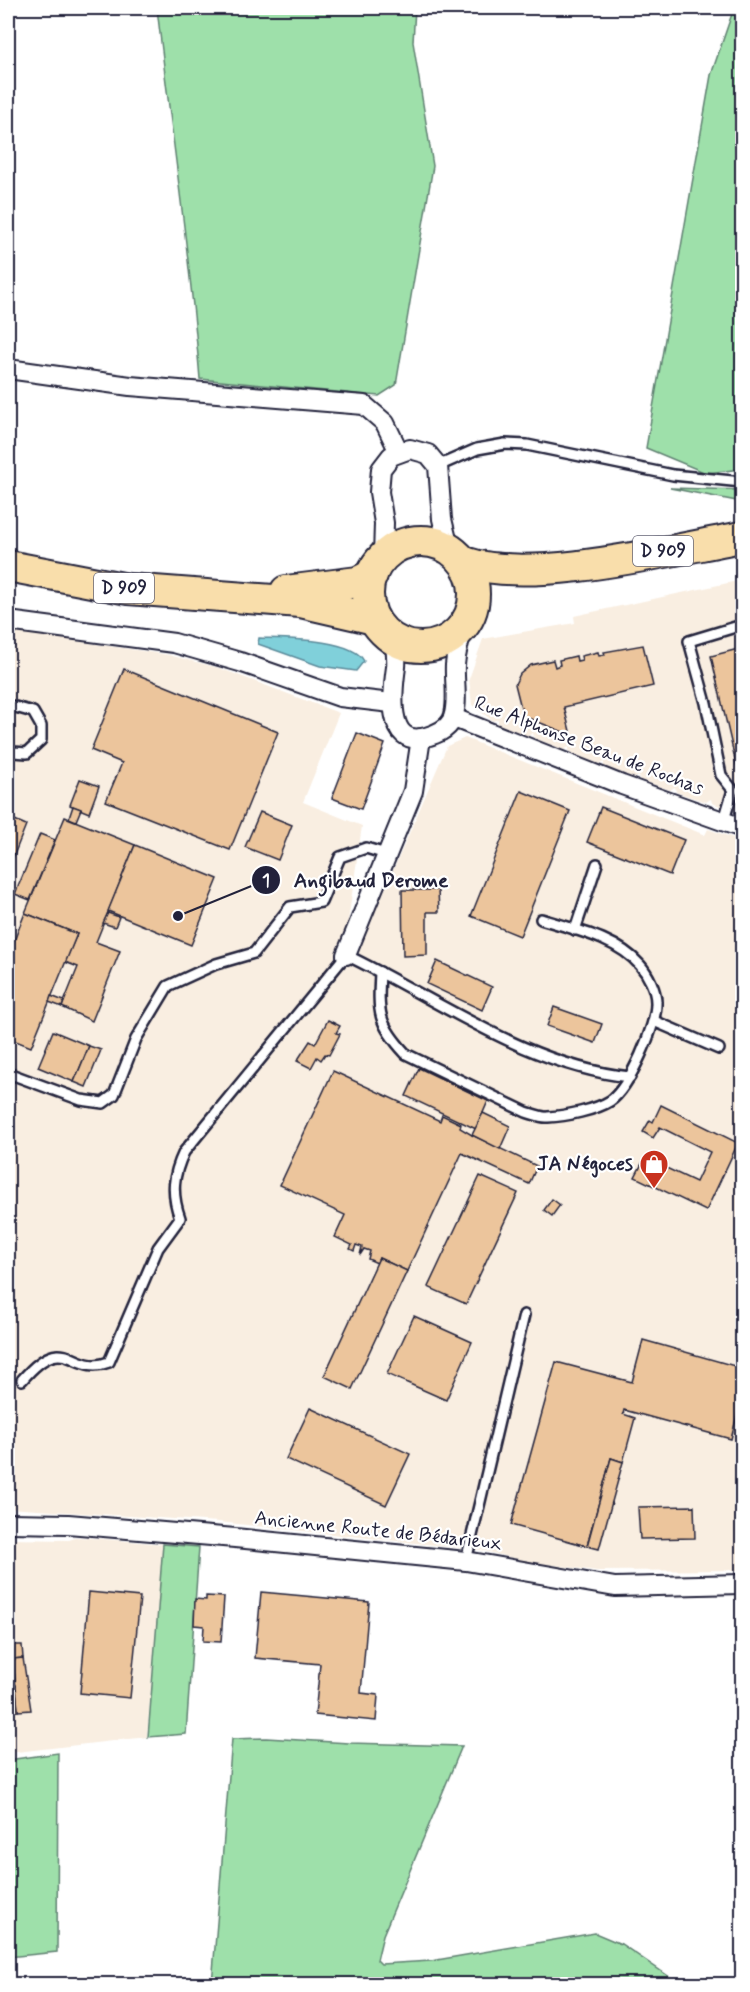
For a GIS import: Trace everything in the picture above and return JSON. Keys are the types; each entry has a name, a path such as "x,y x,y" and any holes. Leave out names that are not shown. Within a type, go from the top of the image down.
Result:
{"main road":[{"name":"D 909","path":"457,555 480,567 515,570 583,565 742,537"},
{"path":"422,540 457,555 471,575 469,615 453,636 440,644 424,647 409,646 385,629 368,590 377,566 394,548 422,540"},
{"name":"D 909","path":"469,615 495,590 583,565"},
{"name":"D 909","path":"8,566 128,589 300,602 385,629"},
{"name":"D 909","path":"241,597 358,582 377,566"}],"street":[{"path":"8,369 130,386 364,405 385,423 399,452"},
{"path":"377,566 384,523 380,479 386,462 399,452 420,450 428,454 438,466 442,519 457,555"},
{"name":"Rue Alphonse Beau de Rochas","path":"421,738 443,731 453,718 455,665 469,615"},
{"path":"8,621 174,643 240,662 329,694 391,703"},
{"path":"346,955 413,791 421,738 409,735 400,728 391,703 396,666 385,629"},
{"name":"Rue Alphonse Beau de Rochas","path":"453,718 622,785 742,828"},
{"name":"Ancienne Route de Bédarieux","path":"8,1523 68,1524 466,1561 615,1587 742,1584"}],"lane":[{"path":"438,466 477,449 505,444 527,445 673,475 742,482"},
{"path":"724,820 733,789 721,775 706,703 689,641 742,625"},
{"path":"8,705 33,712 41,726 41,740 27,753 13,753 8,749"},
{"path":"8,1072 81,1100 103,1103 114,1095 136,1039 168,986 216,964 254,952 290,907 321,902 340,857 366,848 386,854"},
{"path":"575,930 597,864"},
{"path":"380,972 378,1012 397,1044 406,1054 526,1112 547,1118 592,1108 611,1100 630,1077 654,1021 656,1001 651,983 641,966 622,951 595,937 541,919"},
{"path":"22,1380 34,1366 51,1354 63,1355 98,1367 109,1362 158,1248 180,1218 174,1203 173,1184 175,1170 184,1152 346,955 486,1029 547,1057 601,1074 630,1077"},
{"path":"654,1021 718,1049"},
{"path":"466,1561 524,1315"}],"shaded area":[{"path":"742,580 742,814 712,803 711,799 706,802 676,792 675,787 670,790 640,780 639,776 634,778 604,766 604,762 599,764 569,752 569,747 564,750 534,738 533,733 528,736 498,724 498,719 493,721 472,705 469,679 483,639 575,623 574,616"},
{"path":"8,631 169,655 219,668 339,713 303,802 362,826 347,928 366,933 447,746 465,738 705,835 708,829 742,841 742,1570 597,1571 524,1561 481,1550 219,1522 8,1508"},
{"path":"78,1537 163,1544 147,1737 8,1753 8,1539 69,1540"}],"green space":[{"path":"157,8 415,8 413,42 433,166 396,385 379,396 200,379 186,239"},
{"path":"734,8 742,8 742,469 706,473 646,448 711,75"},
{"path":"670,488 742,490 742,502"},
{"path":"163,1544 199,1547 186,1734 148,1737"},
{"path":"266,1738 462,1746 383,1935 377,1960 381,1964 431,1961 595,1933 621,1944 680,1984 212,1984 232,1739"},
{"path":"58,1753 57,1952 8,1957 8,1760"}],"water":[{"path":"259,638 332,644 357,653 364,661 356,671 320,666 258,644"}],"building":[{"path":"643,645 653,686 564,707 571,735 523,716 515,684 520,674 531,665 553,660 555,667 560,665 559,660 576,656 577,661 582,660 581,656 598,652 599,656 605,655 604,652"},
{"path":"742,648 742,771 738,772 711,656"},
{"path":"124,669 278,732 230,850 106,801 122,763 91,750"},
{"path":"357,733 385,744 361,809 332,798"},
{"path":"80,779 99,786 89,813 70,805"},
{"path":"521,791 570,811 520,936 471,916"},
{"path":"73,806 81,809 76,821 69,818"},
{"path":"601,807 684,840 670,875 587,842"},
{"path":"260,812 292,825 278,860 245,847"},
{"path":"8,817 26,825 8,870"},
{"path":"65,817 135,845 96,942 120,951 92,1021 62,1007 78,967 65,962 77,934 25,913"},
{"path":"40,834 55,840 30,900 15,894"},
{"path":"135,845 218,879 191,945 108,911"},
{"path":"402,890 438,890 439,912 427,912 427,955 403,956"},
{"path":"25,913 77,934 31,1047 8,1038 8,956"},
{"path":"108,913 119,917 115,927 103,923"},
{"path":"437,961 492,987 482,1010 427,984"},
{"path":"51,996 64,1001 62,1007 49,1002"},
{"path":"554,1007 602,1024 595,1043 547,1026"},
{"path":"328,1020 340,1026 336,1033 340,1034 329,1055 325,1054 321,1060 317,1057 311,1068 297,1061 310,1041 315,1044"},
{"path":"53,1031 89,1046 74,1082 38,1067"},
{"path":"89,1046 101,1050 86,1087 74,1082"},
{"path":"419,1068 488,1101 476,1129 406,1096"},
{"path":"333,1071 440,1121 442,1115 461,1124 460,1128 472,1135 537,1166 529,1184 462,1153 407,1271 379,1258 377,1263 368,1259 370,1251 364,1249 360,1255 362,1247 356,1245 354,1251 350,1249 352,1245 335,1237 345,1215 280,1185"},
{"path":"661,1105 738,1143 706,1211 635,1177 645,1158 696,1182 710,1152 660,1127 653,1138 643,1132 650,1120 653,1122"},
{"path":"483,1113 510,1126 500,1149 472,1135"},
{"path":"480,1176 518,1193 466,1304 428,1287"},
{"path":"552,1199 560,1205 552,1216 544,1210"},
{"path":"379,1258 407,1271 352,1389 324,1376"},
{"path":"414,1316 472,1342 446,1400 387,1374"},
{"path":"643,1340 742,1368 742,1396 731,1439 624,1410 623,1414 635,1418 623,1462 611,1458 587,1546 511,1525 556,1362 632,1382"},
{"path":"310,1408 410,1454 386,1505 286,1459"},
{"path":"611,1458 623,1462 599,1549 587,1546"},
{"path":"694,1506 695,1538 640,1539 638,1507"},
{"path":"89,1592 140,1597 130,1698 80,1693"},
{"path":"261,1592 369,1602 361,1693 378,1695 376,1721 315,1715 320,1664 255,1658"},
{"path":"206,1596 224,1597 221,1642 203,1641 204,1626 194,1625 195,1599 206,1600"},
{"path":"12,1645 22,1645 23,1658 13,1659"},
{"path":"12,1645 16,1685 8,1686 8,1646"},
{"path":"23,1658 31,1710 18,1711 13,1659"},
{"path":"16,1685 18,1711 8,1712 8,1686"}],"place":[{"name":"Angibaud Derome","path":"178,916"},
{"name":"JA Négoces","path":"654,1190"}]}
